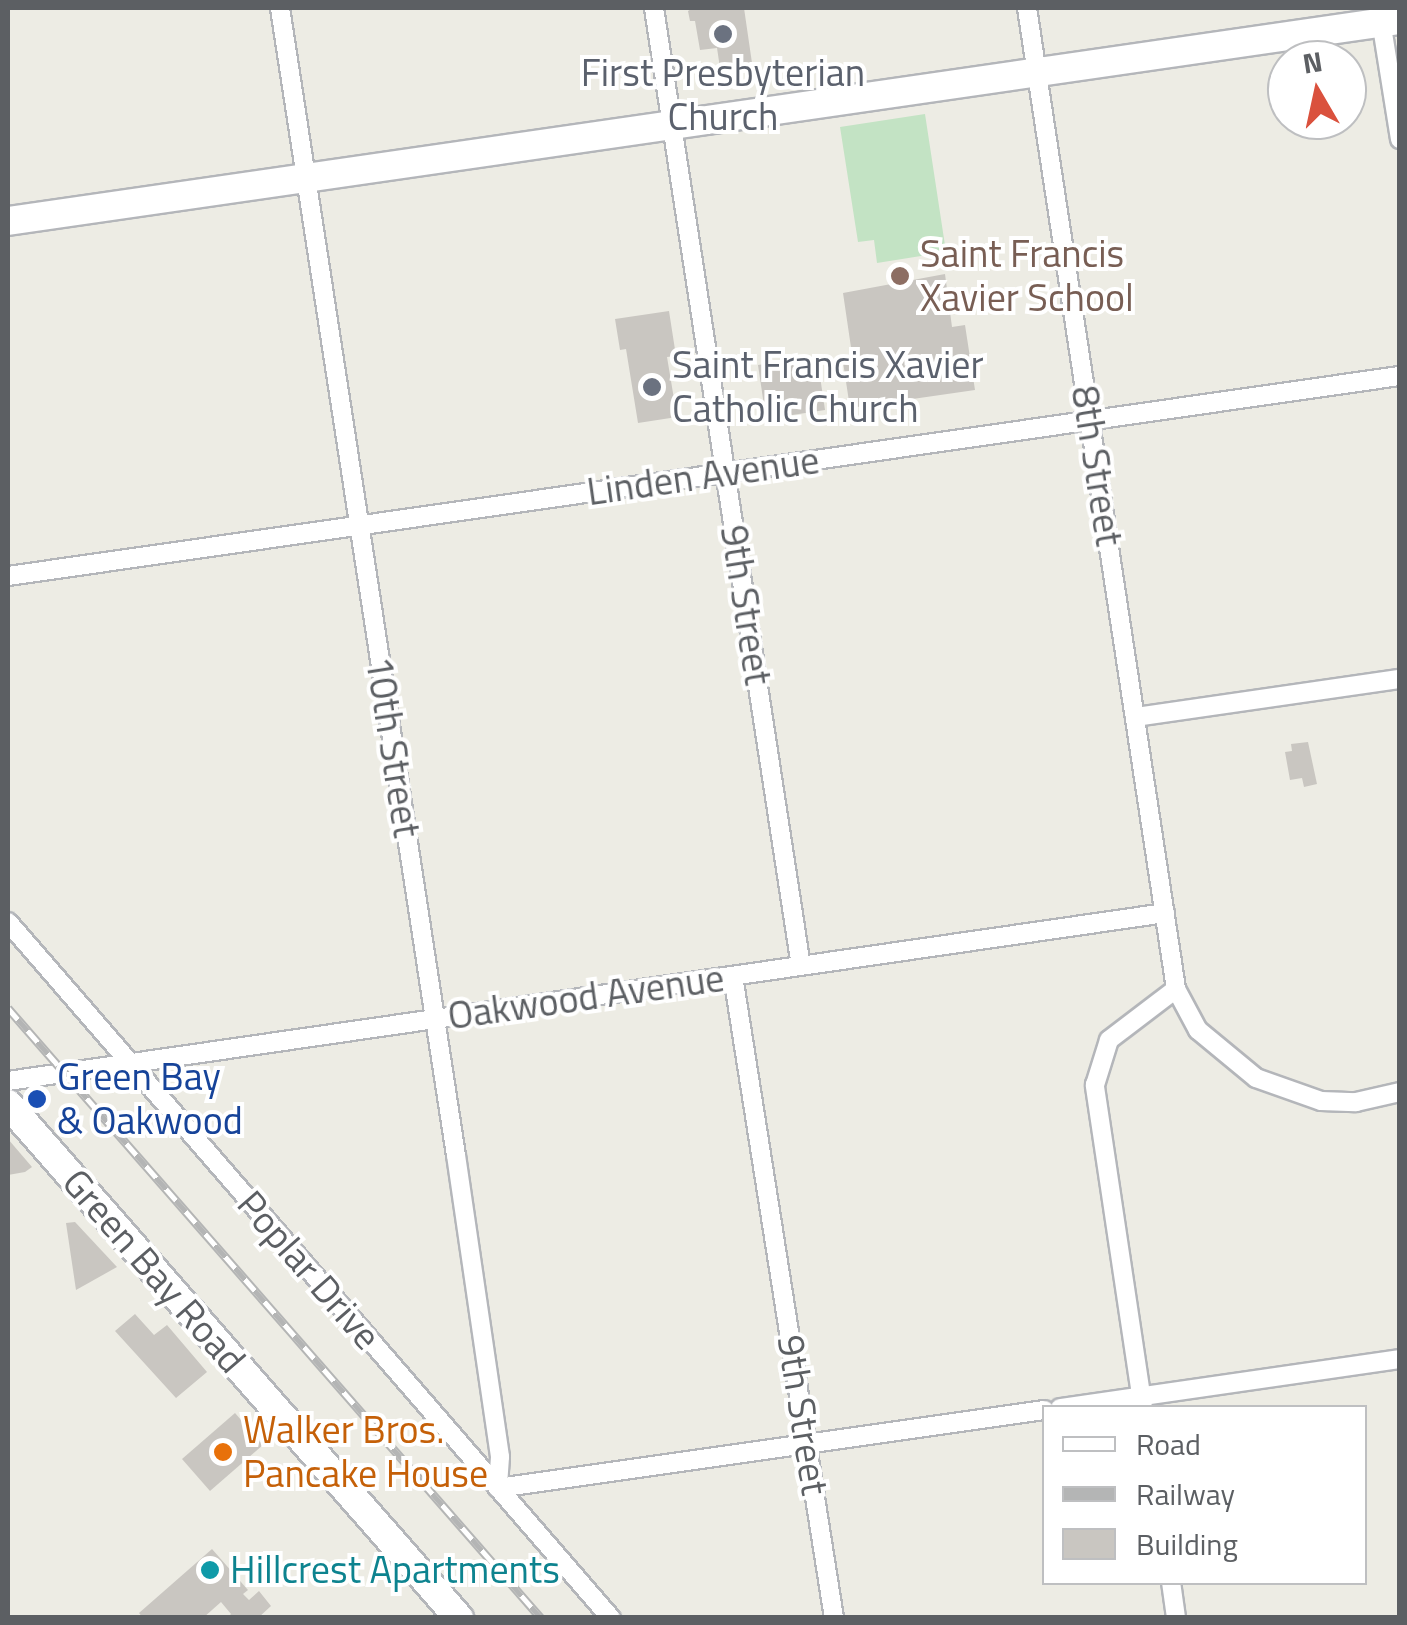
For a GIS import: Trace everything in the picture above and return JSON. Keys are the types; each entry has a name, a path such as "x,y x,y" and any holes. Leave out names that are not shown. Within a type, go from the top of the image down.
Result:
{"street":[{"name":"10th Street","path":"280,8 500,1456 498,1488"},
{"name":"9th Street","path":"654,8 800,966"},
{"name":"8th Street","path":"1027,8 1176,989"},
{"path":"8,221 1387,16 1400,139"},
{"name":"Linden Avenue","path":"8,576 1400,376"},
{"path":"1135,717 1400,679"},
{"name":"Oakwood Avenue","path":"8,1080 800,966 1166,919"},
{"name":"Poplar Drive","path":"8,922 611,1618"},
{"name":"9th Street","path":"733,976 834,1618"},
{"path":"1142,1402 1095,1085 1109,1040 1176,989 1198,1030 1256,1078 1321,1101 1356,1102 1400,1092"},
{"name":"Green Bay Road","path":"8,1104 460,1618"},
{"path":"1101,1405 1142,1402 1400,1359"},
{"path":"498,1488 1042,1410"},
{"path":"1171,1585 1176,1618"}],"green space":[{"path":"925,114 946,252 877,263 874,240 858,242 840,127"}],"building":[{"name":"First Presbyterian Church","path":"744,8 752,63 720,68 717,48 700,50 695,21 690,21 688,11"},
{"path":"945,274 952,327 965,325 975,390 850,408 843,362 853,361 843,293"},
{"name":"Saint Francis Xavier Catholic Church","path":"669,311 676,356 667,357 677,417 638,423 626,349 620,350 615,319"},
{"path":"817,356 825,410 766,419 758,365"},
{"path":"1308,742 1317,784 1304,787 1302,778 1290,780 1285,752 1292,751 1291,744"},
{"path":"8,1139 32,1167 25,1172 8,1175"},
{"path":"75,1222 117,1267 76,1290 66,1223"},
{"path":"135,1314 154,1335 167,1325 207,1372 176,1398 115,1331"},
{"name":"Walker Bros. Pancake House","path":"235,1413 263,1445 210,1491 182,1459"},
{"name":"Hillcrest Apartments","path":"212,1549 248,1590 243,1594 249,1600 259,1591 271,1606 258,1618 227,1618 231,1614 221,1602 203,1618 143,1618 139,1613"}],"railway":[{"path":"8,1008 541,1618"}],"place":[{"name":"First Presbyterian Church","path":"723,34"},
{"name":"Saint Francis Xavier School","path":"900,276"},
{"name":"Saint Francis Xavier Catholic Church","path":"652,387"},
{"name":"Green Bay & Oakwood","path":"37,1099"},
{"name":"Walker Bros. Pancake House","path":"223,1452"},
{"name":"Hillcrest Apartments","path":"210,1570"}]}
